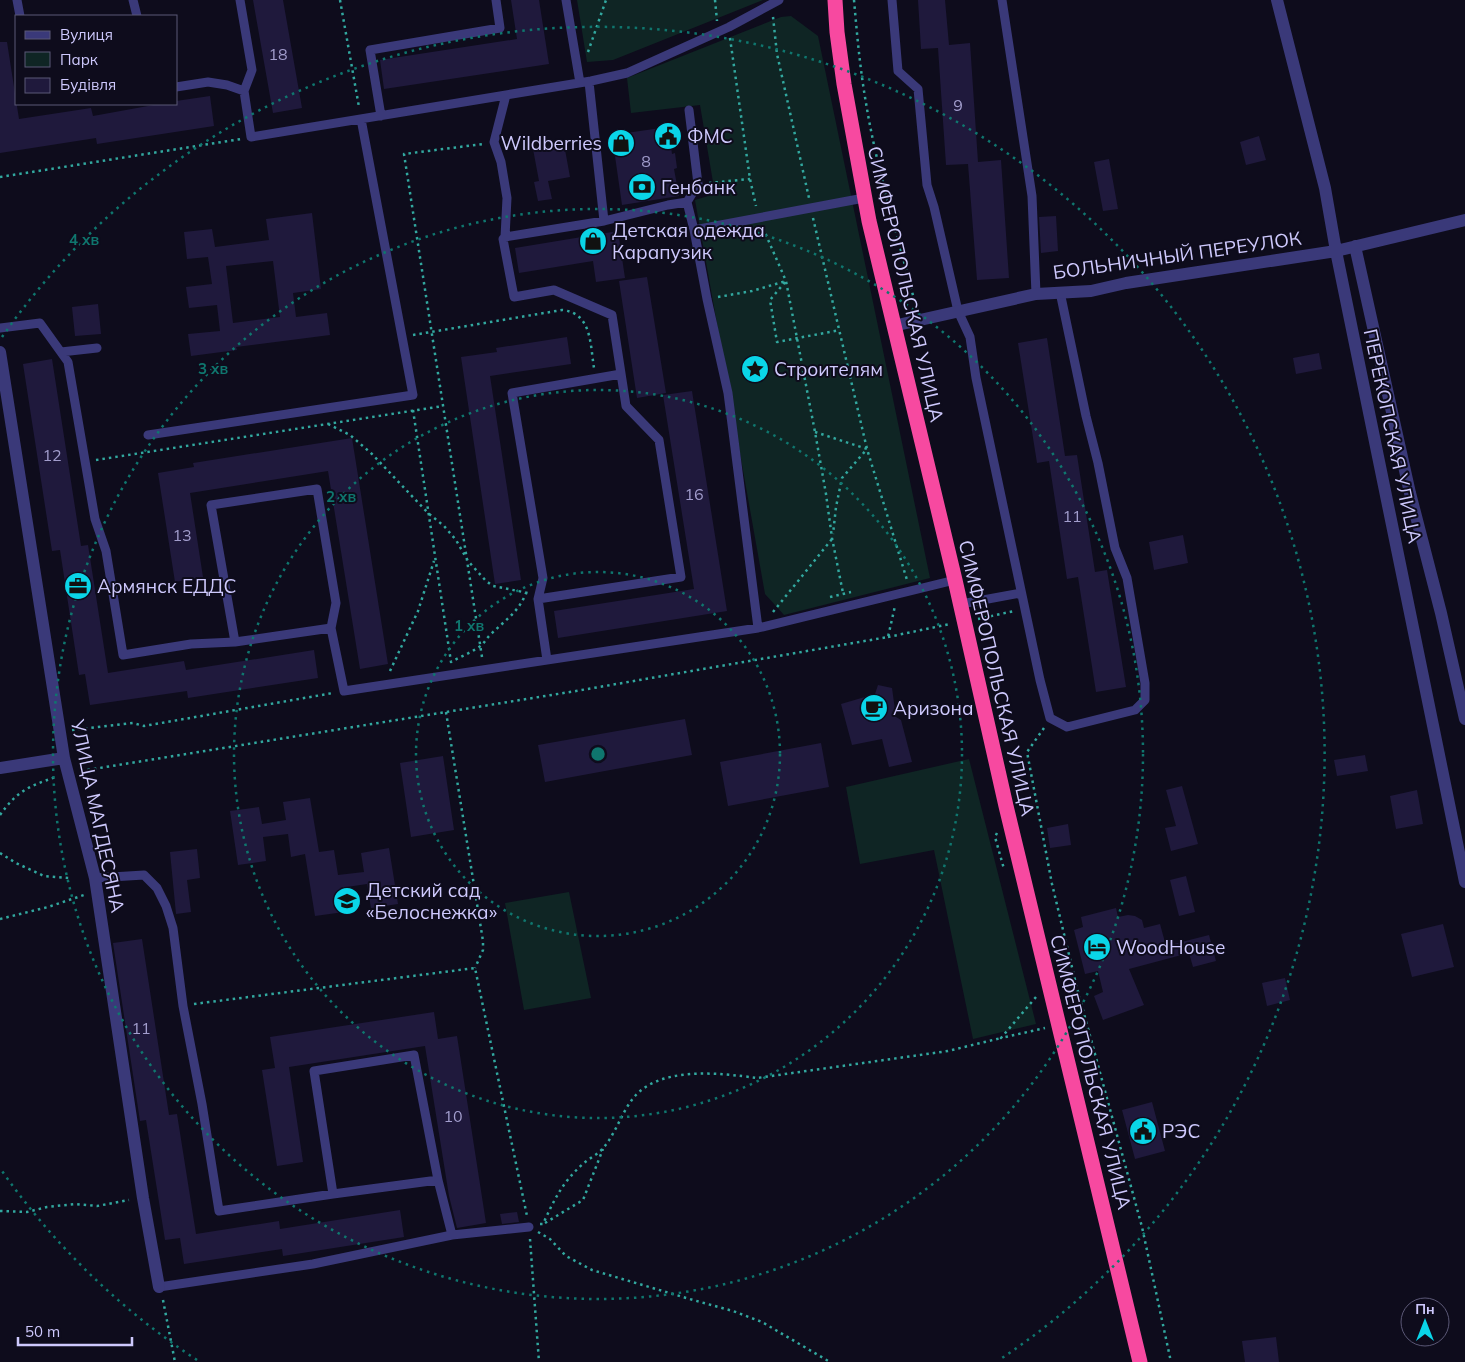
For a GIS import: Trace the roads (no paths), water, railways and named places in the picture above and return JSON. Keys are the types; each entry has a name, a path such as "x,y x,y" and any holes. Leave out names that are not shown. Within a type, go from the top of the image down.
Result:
{"highway":[{"name":"СИМФЕРОПОЛЬСКАЯ УЛИЦА","path":"835,0 844,84 864,198 955,580 1006,806 1140,1362"}],"street":[{"name":"ПЕРЕКОПСКАЯ УЛИЦА","path":"1277,0 1325,188 1336,251 1465,882"},
{"name":"БОЛЬНИЧНЫЙ ПЕРЕУЛОК","path":"893,326 1036,294 1091,291 1126,283 1336,251 1465,220"},
{"name":"ПЕРЕКОПСКАЯ УЛИЦА","path":"1355,246 1410,493 1441,613 1465,719"},
{"name":"УЛИЦА МАГДЕСЯНА","path":"0,352 64,758 96,884 143,1198 159,1287"},
{"path":"0,768 64,758"}],"lane":[{"path":"17,0 20,15"},
{"path":"133,0 137,15"},
{"path":"240,0 252,70 244,91 252,137 585,82 627,73 729,27 775,2"},
{"path":"381,116 370,50 500,28 496,0"},
{"path":"566,0 585,82 604,221"},
{"path":"892,0 898,71 918,89 927,185 934,207 958,311 970,338 976,378 1040,680 1050,718 1067,727 1135,710 1145,700 1145,683 1126,578 1115,548 1060,292"},
{"path":"1002,0 1032,196 1036,294"},
{"path":"178,87 208,82 227,85 244,91"},
{"path":"506,95 494,142 502,162 508,198 505,237 503,240 514,297 554,290 612,315 626,406 659,440 681,577 538,599"},
{"path":"689,110 698,184 687,202 706,299 728,392 758,628"},
{"path":"148,435 413,395 361,119"},
{"path":"694,230 864,198"},
{"path":"505,237 604,221 687,202"},
{"path":"0,328 40,322 68,362 95,519 106,551 122,655 191,644 235,642 331,628"},
{"path":"61,352 97,348"},
{"path":"547,660 538,599 544,578 512,392 621,374"},
{"path":"235,642 211,505 317,489 336,603 331,628 344,691 758,628 955,580"},
{"path":"960,604 1022,593"},
{"path":"96,884 144,875 157,888 166,906 173,928 183,1006 202,1104 219,1211 438,1180"},
{"path":"333,1194 314,1071 414,1055 438,1180 452,1235"},
{"path":"159,1287 313,1264 452,1235 529,1227"}],"place":[{"name":"ФМС","path":"668,136"},
{"name":"Wildberries","path":"621,143"},
{"name":"Генбанк","path":"642,187"},
{"name":"Детская одежда Карапузик","path":"593,241"},
{"name":"Строителям","path":"755,369"},
{"name":"Армянск ЕДДС","path":"78,586"},
{"name":"Аризона","path":"874,708"},
{"name":"Детский сад «Белоснежка»","path":"347,901"},
{"name":"WoodHouse","path":"1097,947"},
{"name":"РЭС","path":"1143,1131"}]}
